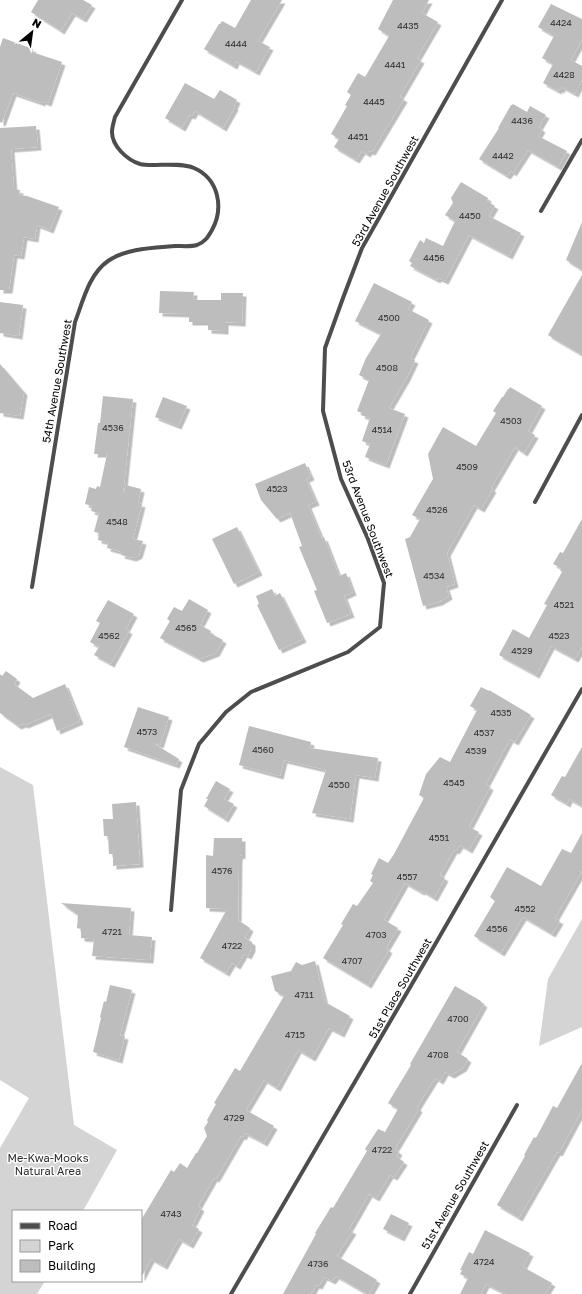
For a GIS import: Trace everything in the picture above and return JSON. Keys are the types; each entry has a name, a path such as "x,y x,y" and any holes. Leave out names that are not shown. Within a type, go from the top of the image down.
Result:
{"street":[{"name":"54th Avenue Southwest","path":"32,587 75,322 88,287 96,274 108,261 127,252 150,248 197,245 207,239 214,226 219,211 217,194 208,178 194,168 181,165 140,164 126,156 116,146 112,132 115,117 182,0"},
{"name":"53rd Avenue Southwest","path":"171,910 181,790 199,744 226,712 251,692 348,652 380,627 384,583 368,539 341,479 323,411 325,348 362,248 502,0"},
{"path":"541,211 582,140"},
{"path":"535,502 582,415"},
{"name":"51st Place Southwest","path":"231,1294 582,689"},
{"name":"51st Avenue Southwest","path":"410,1294 517,1106"}],"green space":[{"name":"Me-Kwa-Mooks Natural Area","path":"0,767 33,785 74,1125 117,1150 84,1210 12,1210 12,1282 44,1282 37,1294 0,1294 0,1148 29,1098 0,1080"},
{"path":"582,919 582,1027 539,1046 548,979"}],"building":[{"path":"38,0 83,0 92,5 83,19 72,13 61,31 31,12"},
{"path":"251,0 282,0 258,41 270,47 256,72 236,61 234,66 204,49 222,21 235,28"},
{"path":"393,0 429,0 422,13 438,22 417,58 421,60 400,96 404,99 372,152 369,151 367,154 362,151 356,160 334,147 339,139 331,134 347,106 345,105 351,95 347,92 358,73 365,77 389,36 378,29"},
{"path":"551,4 582,19 582,40 571,60 582,66 582,80 575,94 562,87 561,90 559,89 558,91 543,83 553,64 542,58 554,36 538,27"},
{"path":"3,38 33,49 32,52 62,62 48,103 42,101 42,103 13,93 2,123 0,122 0,47"},
{"path":"185,83 214,99 220,90 237,100 234,106 235,107 223,128 195,111 192,116 189,115 182,128 165,118"},
{"path":"513,104 527,112 530,106 546,115 539,127 542,129 538,136 567,151 558,167 528,150 513,173 511,171 507,176 479,159"},
{"path":"36,126 38,147 11,149 14,189 20,190 19,195 27,196 59,207 50,230 37,225 35,239 24,237 21,256 14,255 9,290 0,290 0,128"},
{"path":"461,182 488,198 487,201 495,206 489,216 521,233 509,256 469,235 445,281 438,278 437,280 410,266 412,263 409,261 420,240 424,243 426,238 443,246 455,221 445,215 453,203 451,198"},
{"path":"582,222 582,270 566,260"},
{"path":"582,275 582,355 548,335"},
{"path":"374,283 412,302 408,309 429,320 410,358 415,360 389,408 405,414 386,465 365,457 370,444 362,441 370,418 361,415 362,413 357,411 369,380 359,375 366,358 381,334 355,321"},
{"path":"160,291 194,292 193,300 221,300 221,293 243,293 242,323 225,322 225,331 208,330 208,322 189,322 189,314 159,313"},
{"path":"0,302 23,305 19,336 0,333"},
{"path":"0,364 24,392 20,416 0,413"},
{"path":"510,387 542,406 528,431 535,435 524,453 515,447 491,488 493,489 481,509 474,505 447,553 455,584 446,587 449,596 439,602 423,606 405,539 410,537 420,519 412,515 433,479 428,454 443,427 476,446 496,413 493,411"},
{"path":"103,396 133,399 123,495 126,485 141,489 138,503 142,504 133,539 143,541 139,555 133,558 121,555 122,552 107,548 108,542 98,540 99,533 94,532 99,513 91,511 92,506 85,504 89,487 96,489 97,486 100,487 107,454 94,454"},
{"path":"163,397 187,406 178,426 155,417"},
{"path":"305,463 311,477 306,479 316,502 308,505 322,539 324,537 339,576 346,573 353,592 344,596 351,614 327,623 314,591 317,590 299,547 302,546 290,513 277,519 261,500 255,484"},
{"path":"582,519 582,647 575,659 551,646 536,675 499,655 513,629 529,638 547,605 544,604 562,572 560,570 561,568 553,564 560,552 563,553"},
{"path":"237,527 259,572 234,584 212,539"},
{"path":"272,589 275,596 280,593 303,639 279,650 257,605 259,604 256,596"},
{"path":"189,599 208,610 200,625 211,631 210,633 223,640 216,653 200,659 160,638 170,621 167,619 174,607 182,611"},
{"path":"108,600 134,614 126,629 129,631 111,664 94,655 99,647 90,642 100,623 96,621"},
{"path":"6,671 17,679 14,684 33,698 65,684 80,721 57,731 51,714 25,725 23,724 18,726 0,713 0,674 2,676"},
{"path":"481,687 489,690 531,715 515,742 510,739 486,784 490,787 469,827 479,832 469,850 460,845 456,851 454,850 440,875 445,878 434,898 405,883 384,920 398,928 386,948 389,950 368,985 323,958 343,925 341,924 353,904 357,906 373,883 370,881 373,875 371,874 379,858 388,863 394,854 424,798 419,795 426,774 440,757 450,762 477,710 470,706"},
{"path":"138,707 169,717 160,745 153,743 179,759 176,765 124,747"},
{"path":"249,726 311,742 310,748 378,758 375,778 356,775 350,819 312,813 326,770 284,760 280,776 239,765"},
{"path":"582,747 582,806 569,799 567,804 551,795 562,776 565,777"},
{"path":"216,781 230,789 224,799 234,804 225,819 204,806 208,799 206,799"},
{"path":"136,802 140,864 113,866 113,854 109,854 108,836 104,836 103,819 113,819 112,804"},
{"path":"582,833 582,871 555,918 560,921 552,934 523,917 501,953 474,936 495,901 490,897 507,867 541,886 562,849 571,853"},
{"path":"214,838 242,838 242,855 239,856 238,920 250,928 245,938 252,942 252,948 248,956 244,954 237,966 232,963 226,973 200,958 227,909 206,908 206,855 213,856"},
{"path":"61,903 131,908 129,935 152,937 150,960 92,956 94,939 81,938 81,929 77,928 78,915"},
{"path":"315,961 325,1002 350,1016 341,1034 329,1028 312,1058 298,1050 277,1088 264,1080 246,1110 274,1126 264,1143 245,1133 243,1137 241,1136 216,1179 214,1178 198,1206 201,1208 192,1225 199,1229 190,1245 179,1239 164,1266 151,1259 142,1276 142,1218 171,1170 174,1172 180,1163 187,1168 197,1153 207,1136 204,1128 216,1104 214,1103 235,1068 240,1071 284,996 275,991 271,976 291,971 296,962 302,965"},
{"path":"110,985 132,990 120,1035 125,1036 119,1060 93,1052 104,1001 106,1002"},
{"path":"455,986 484,1004 457,1052 468,1059 463,1068 451,1075 445,1072 440,1081 435,1078 417,1107 419,1109 395,1149 399,1152 396,1156 404,1162 394,1177 390,1175 376,1198 369,1194 349,1229 353,1231 337,1256 377,1280 369,1294 336,1276 332,1281 324,1277 319,1286 316,1285 311,1294 283,1294 316,1234 315,1233 331,1207 333,1208 367,1151 365,1149 378,1129 385,1132 398,1109 388,1103"},
{"path":"582,1063 582,1110 559,1153 557,1152 519,1218 497,1205 534,1137 536,1138 553,1106 557,1108"},
{"path":"391,1214 409,1223 401,1238 383,1229"},
{"path":"485,1230 530,1253 523,1267 552,1283 545,1294 506,1294 486,1284 481,1294 460,1294 468,1278 460,1274 462,1270 460,1270 469,1252 473,1254"}]}
